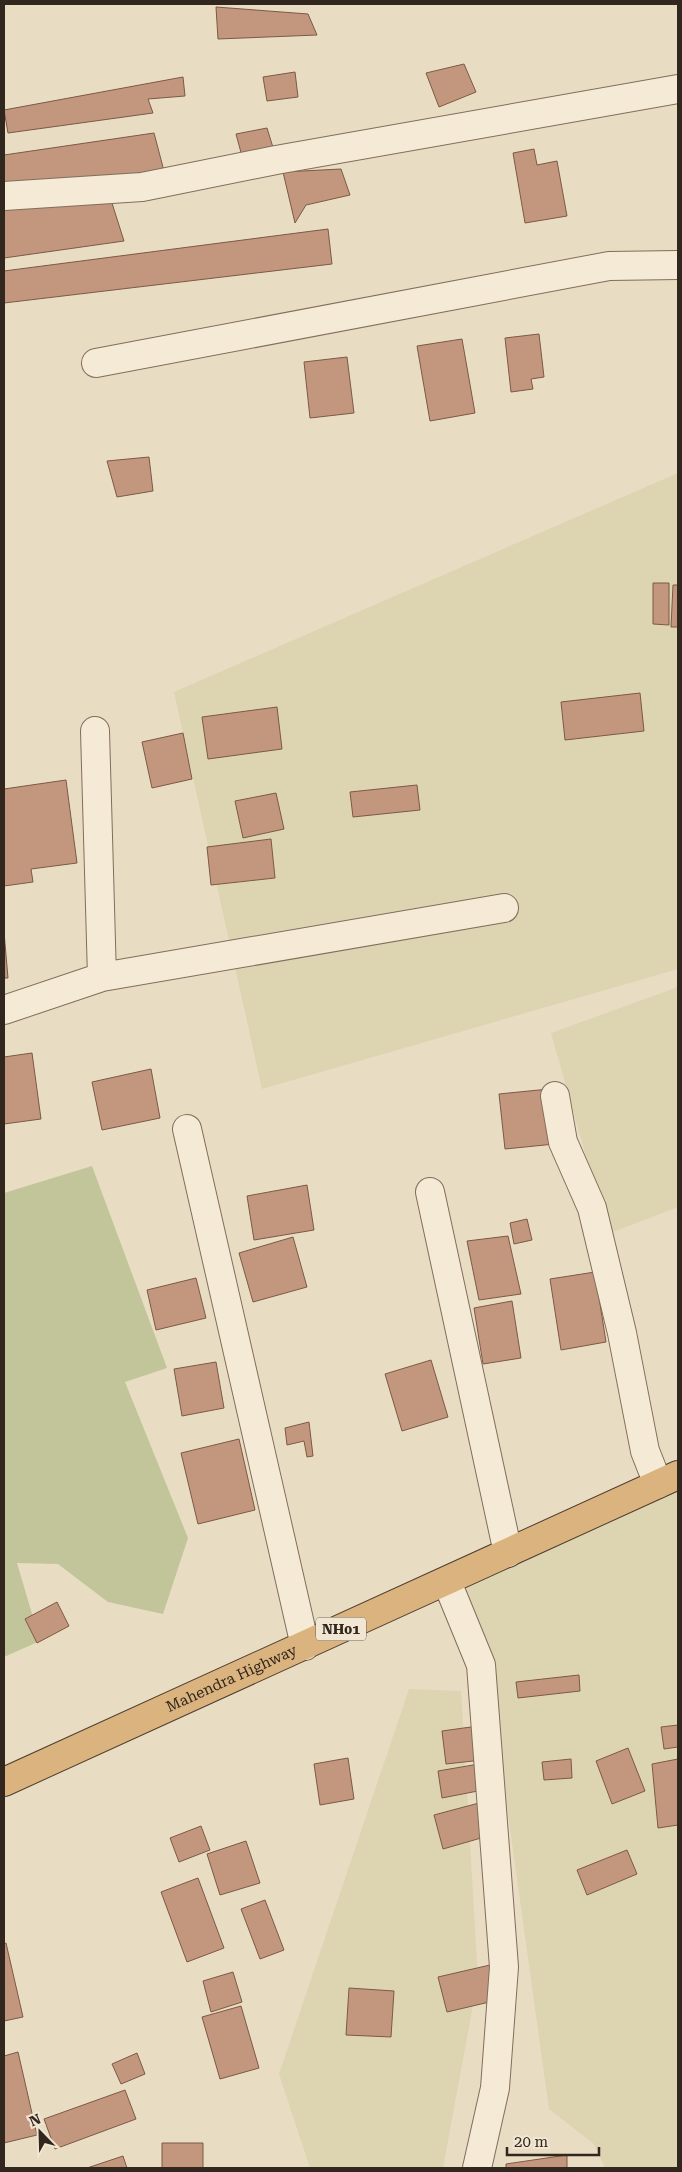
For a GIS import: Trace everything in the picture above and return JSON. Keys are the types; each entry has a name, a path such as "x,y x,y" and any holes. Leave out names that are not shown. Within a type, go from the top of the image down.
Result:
{"highway":[{"name":"Mahendra Highway","path":"4,1782 668,1480"}],"street":[{"path":"4,196 142,187 276,160 678,89"},
{"path":"96,363 609,266 678,265"},
{"path":"95,731 102,977"},
{"path":"4,1010 102,977 504,908"},
{"path":"555,1096 563,1142 592,1208 622,1333 645,1451 668,1480"},
{"path":"187,1129 305,1646"},
{"path":"430,1192 508,1553"},
{"path":"447,1582 481,1666 504,1967 495,2088 477,2168"}],"shaded area":[{"path":"678,473 678,969 262,1089 174,692"},
{"path":"678,987 678,1207 608,1234 551,1033"},
{"path":"678,1475 678,2168 605,2168 594,2144 549,2109 487,1663 447,1582"},
{"path":"409,1689 461,1691 478,1978 443,2168 310,2168 279,2074"}],"green space":[{"path":"92,1166 167,1368 125,1382 188,1538 163,1614 108,1602 58,1564 17,1563 40,1641 4,1657 4,1193"}],"building":[{"path":"216,7 308,14 317,35 218,39"},
{"path":"464,64 476,92 439,107 426,73"},
{"path":"295,72 298,97 267,101 263,77"},
{"path":"183,77 185,96 148,99 153,113 8,133 4,110"},
{"path":"267,128 275,154 243,160 236,134"},
{"path":"154,133 164,171 4,186 4,155"},
{"path":"534,149 537,165 557,161 567,216 525,223 513,153"},
{"path":"341,169 350,195 306,205 295,223 283,172"},
{"path":"4,200 111,200 124,241 4,258"},
{"path":"328,229 332,264 4,303 4,271"},
{"path":"539,334 544,377 531,379 533,389 511,392 505,338"},
{"path":"462,339 475,413 430,421 417,346"},
{"path":"347,357 354,413 310,418 304,362"},
{"path":"149,457 153,491 117,497 107,461"},
{"path":"653,583 669,583 669,625 653,624"},
{"path":"673,585 678,585 678,627 671,627"},
{"path":"640,693 644,731 565,740 561,702"},
{"path":"277,707 282,749 208,759 202,717"},
{"path":"183,733 192,779 152,788 142,742"},
{"path":"66,780 77,863 31,869 33,882 4,886 4,789"},
{"path":"417,785 420,810 353,817 350,792"},
{"path":"276,793 284,829 243,838 235,801"},
{"path":"271,839 275,878 211,885 207,847"},
{"path":"4,932 8,978 4,978"},
{"path":"32,1053 41,1119 4,1124 4,1057"},
{"path":"151,1069 160,1118 102,1130 92,1082"},
{"path":"549,1089 555,1144 505,1149 499,1094"},
{"path":"307,1185 314,1230 254,1240 247,1196"},
{"path":"527,1219 532,1240 514,1244 510,1223"},
{"path":"508,1236 521,1294 479,1300 467,1241"},
{"path":"293,1237 307,1287 253,1302 239,1253"},
{"path":"595,1272 606,1342 561,1350 550,1279"},
{"path":"196,1278 206,1318 156,1330 147,1290"},
{"path":"512,1301 521,1358 483,1364 474,1308"},
{"path":"431,1360 448,1417 402,1431 385,1374"},
{"path":"216,1362 224,1408 182,1416 174,1369"},
{"path":"309,1422 313,1456 307,1457 304,1441 287,1445 285,1428"},
{"path":"239,1439 255,1510 198,1524 181,1453"},
{"path":"57,1602 69,1626 37,1643 25,1619"},
{"path":"579,1675 580,1691 518,1698 516,1682"},
{"path":"678,1725 678,1747 664,1749 661,1727"},
{"path":"478,1726 482,1760 446,1764 442,1731"},
{"path":"628,1748 645,1791 612,1804 596,1761"},
{"path":"348,1758 354,1799 320,1805 314,1764"},
{"path":"571,1759 572,1778 544,1780 542,1762"},
{"path":"678,1759 678,1825 658,1828 652,1764"},
{"path":"479,1764 483,1790 442,1798 438,1771"},
{"path":"479,1803 488,1836 443,1849 434,1815"},
{"path":"201,1826 210,1850 179,1862 170,1838"},
{"path":"246,1841 260,1883 220,1895 207,1854"},
{"path":"627,1850 637,1874 587,1895 577,1870"},
{"path":"198,1878 224,1948 187,1962 161,1892"},
{"path":"265,1900 284,1950 260,1959 241,1909"},
{"path":"6,1943 23,2017 4,2021 4,1944"},
{"path":"490,1965 498,2000 447,2012 438,1977"},
{"path":"233,1972 242,2002 211,2012 203,1981"},
{"path":"349,1988 394,1991 391,2037 346,2035"},
{"path":"241,2006 259,2068 220,2079 202,2017"},
{"path":"18,2052 37,2135 4,2143 4,2056"},
{"path":"137,2053 145,2074 121,2084 112,2064"},
{"path":"125,2090 136,2119 55,2149 44,2119"},
{"path":"162,2143 203,2143 203,2168 162,2168"},
{"path":"567,2155 567,2168 506,2168 506,2164"},
{"path":"123,2156 127,2168 87,2168"}]}
